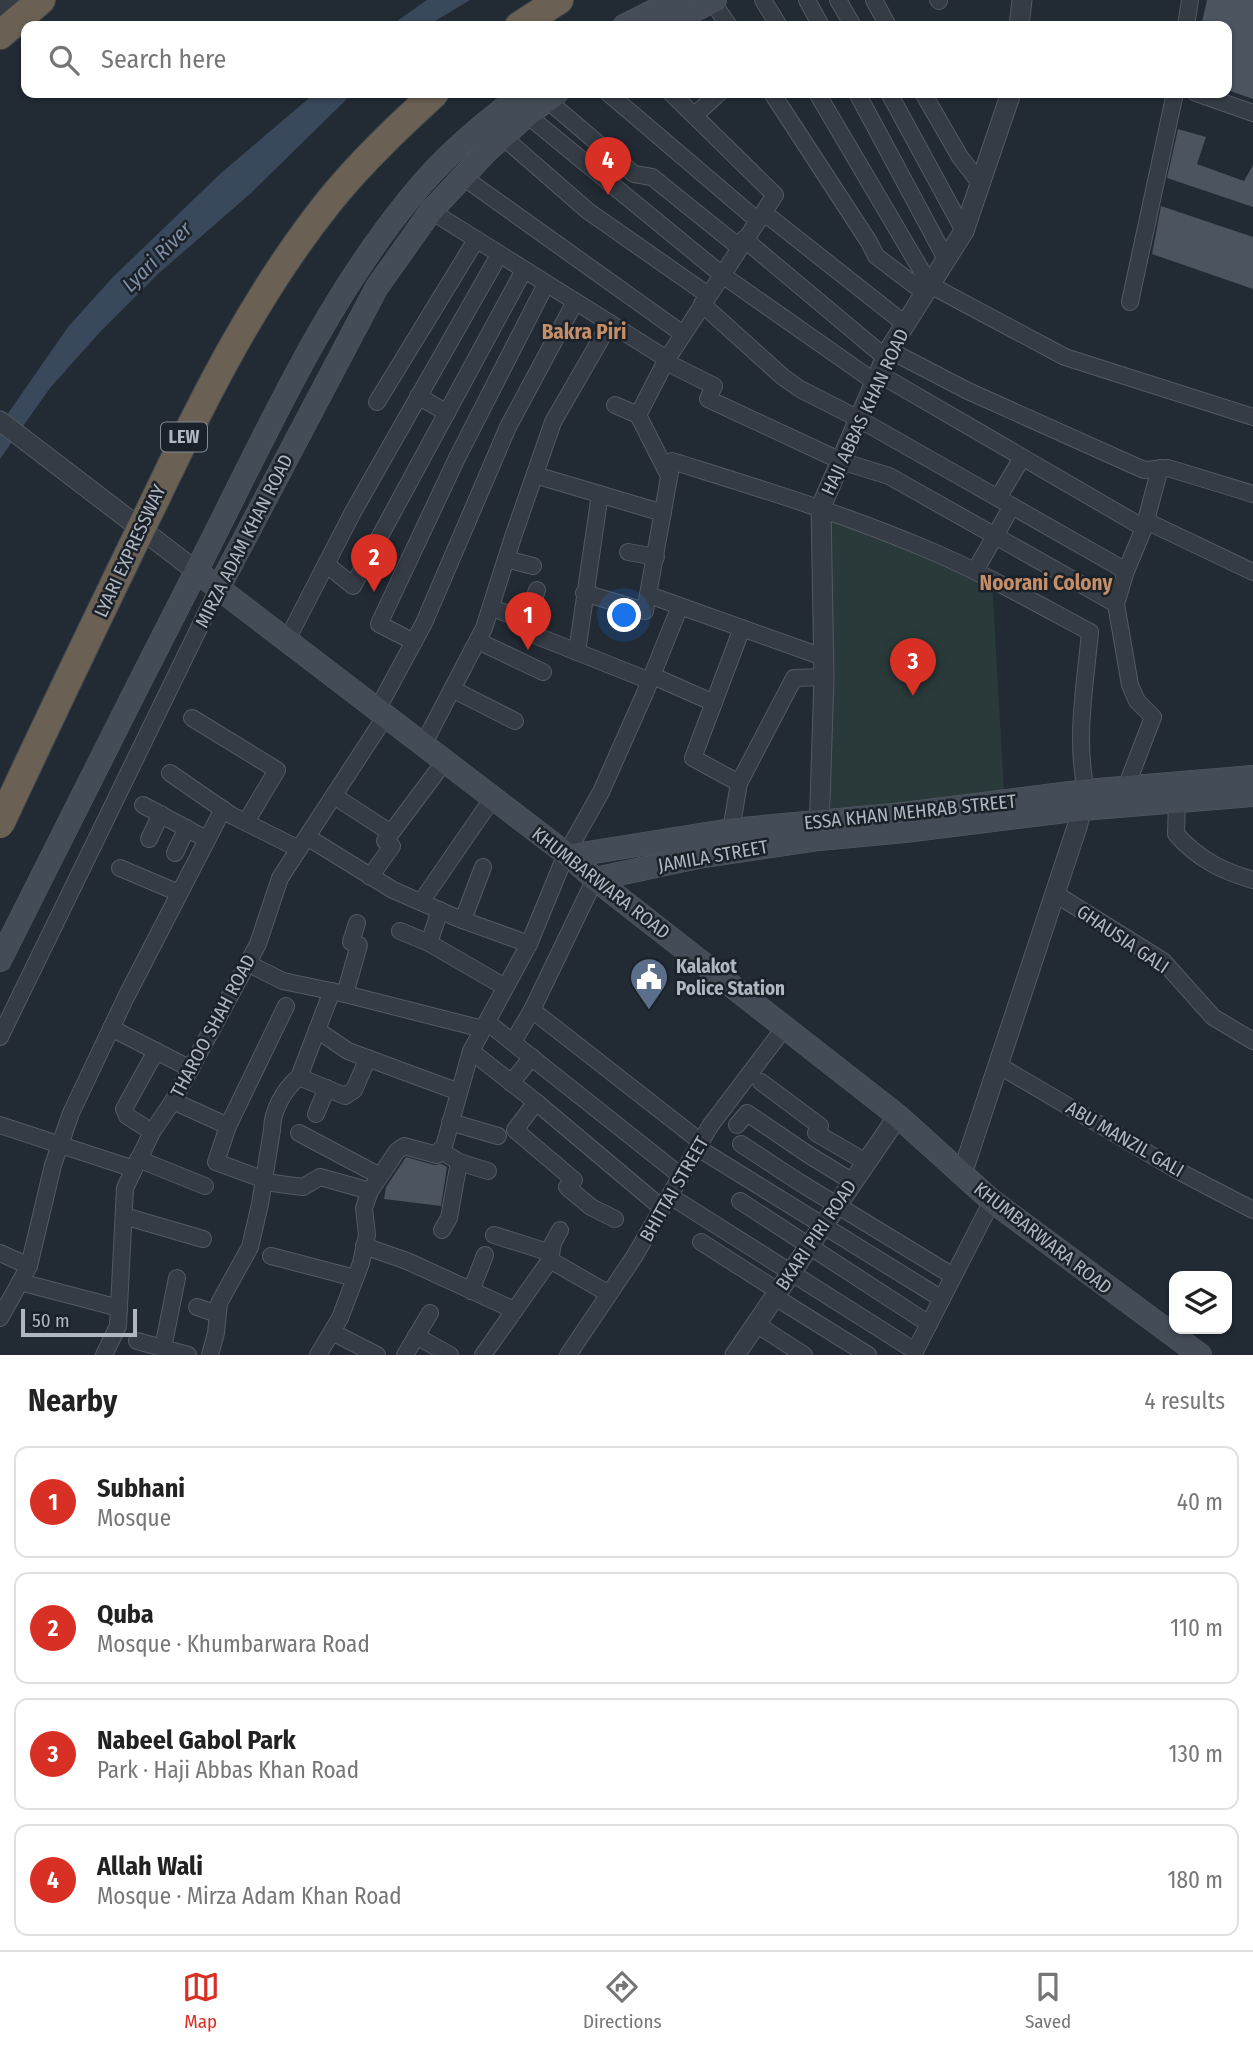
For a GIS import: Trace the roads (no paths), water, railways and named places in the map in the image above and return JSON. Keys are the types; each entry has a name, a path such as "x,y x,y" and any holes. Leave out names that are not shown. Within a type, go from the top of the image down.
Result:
{"highway":[{"path":"0,34 41,0"},
{"path":"527,21 559,0"},
{"name":"LYARI EXPRESSWAY","path":"0,824 180,445 246,323 272,281 331,199 365,160 430,98"}],"main road":[{"path":"634,21 675,0"},
{"path":"673,21 714,1"},
{"name":"MIRZA ADAM KHAN ROAD","path":"0,960 196,570 320,332 374,246 412,195 495,114 545,98"},
{"name":"MIRZA ADAM KHAN ROAD","path":"219,587 377,287 431,211 502,136 525,104"},
{"name":"KHUMBARWARA ROAD","path":"196,570 567,855 898,1116 992,1201 1200,1355"},
{"name":"ESSA KHAN MEHRAB STREET","path":"567,855 731,830 819,830 1121,797 1253,777"},
{"name":"ESSA KHAN MEHRAB STREET","path":"1121,797 1177,802 1253,795"},
{"name":"JAMILA STREET","path":"595,879 819,830"}],"street":[{"path":"0,9 13,0"},
{"path":"763,0 776,21"},
{"path":"807,0 818,21"},
{"path":"838,0 850,21"},
{"path":"874,0 885,21"},
{"path":"1020,21 1022,0"},
{"path":"1187,21 1190,0"},
{"path":"714,1 726,21"},
{"path":"554,98 634,174 652,177 742,243 882,366 968,391 1144,470 1168,468 1253,494"},
{"path":"614,98 759,217 772,219 905,324"},
{"path":"638,415 682,334 775,195 676,98"},
{"path":"695,115 714,98"},
{"path":"775,98 869,242 876,257 928,289 1065,357 1253,417"},
{"path":"820,98 928,289"},
{"path":"860,98 946,259"},
{"path":"892,98 964,231"},
{"path":"926,98 960,157 980,183"},
{"name":"HAJI ABBAS KHAN ROAD","path":"819,830 824,677 821,507 882,366 905,324 964,231 1009,98"},
{"path":"1130,302 1174,98"},
{"path":"1210,98 1253,113"},
{"path":"525,104 721,274 882,366 1022,458 1145,524 1253,572"},
{"path":"502,136 588,211 705,300 783,377 800,389 859,419 1126,571"},
{"path":"463,177 682,334"},
{"path":"431,211 666,360 714,386 708,399 841,461 889,476 1116,604"},
{"path":"377,402 476,240"},
{"path":"287,640 326,564 499,255"},
{"path":"326,564 353,586 524,270"},
{"path":"414,642 379,624 457,458 546,284"},
{"name":"THAROO SHAH ROAD","path":"104,1355 118,1326 125,1188 152,1132 173,1101 258,944 279,878 334,796 381,713 449,568 508,427 575,302"},
{"path":"423,746 478,641 553,422 610,323"},
{"path":"418,397 447,413"},
{"path":"615,405 638,415 669,476"},
{"path":"0,421 196,570"},
{"path":"998,498 1022,458"},
{"path":"583,593 645,611 672,461 821,507 920,546 975,571 1090,632 1079,741 1084,800 962,1174"},
{"path":"1121,797 1153,717 1137,701 1130,685 1116,604 1145,524 1160,468"},
{"path":"535,475 663,513"},
{"path":"577,652 583,593 600,494"},
{"path":"975,571 1013,506"},
{"path":"628,552 656,557"},
{"path":"506,559 533,566"},
{"name":"MIRZA ADAM KHAN ROAD","path":"0,1037 219,587"},
{"path":"527,620 537,590"},
{"path":"649,595 823,657"},
{"path":"318,1355 340,1318 355,1278 367,1235 364,1208 370,1191 397,1151 404,1146 437,1155 440,1150 471,1051 529,944 567,855 601,792 680,606"},
{"path":"491,608 527,620 537,636 714,703"},
{"path":"739,783 693,758 742,628"},
{"path":"478,641 543,672"},
{"path":"731,830 739,783 794,678 824,677"},
{"path":"452,689 515,721"},
{"path":"192,718 277,770 246,822"},
{"path":"370,877 392,846 385,841 444,762"},
{"path":"170,773 246,822 303,843 393,890 529,944"},
{"path":"334,796 391,833"},
{"path":"421,901 492,799"},
{"path":"1177,802 1177,834 1190,850 1224,871 1253,880"},
{"path":"143,805 206,839"},
{"path":"0,1318 29,1266 60,1144 71,1113 179,892 223,809"},
{"path":"149,839 160,814"},
{"path":"175,853 187,828"},
{"path":"463,920 483,867"},
{"path":"120,868 179,892"},
{"path":"513,1042 533,1010 595,879"},
{"name":"GHAUSIA GALI","path":"1054,893 1163,961 1213,1017 1253,1041"},
{"path":"429,943 440,910"},
{"path":"210,1355 216,1334 219,1303 250,1247 272,1118 291,1083 299,1077 317,1030 339,992 359,945 351,942 357,923"},
{"path":"400,931 429,943 505,987"},
{"path":"247,963 283,981 485,1025 513,1042 681,1176"},
{"path":"286,1006 228,1126 216,1162 263,1179 303,1187 320,1177 370,1191"},
{"path":"533,1010 699,1145 942,1299"},
{"name":"BHITTAI STREET","path":"568,1355 609,1294 710,1126 785,1027"},
{"path":"111,1028 191,1069"},
{"path":"317,1030 348,1051 459,1092"},
{"path":"152,1132 127,1116 124,1109 156,1051"},
{"path":"471,1051 666,1202 791,1272 914,1353 992,1201"},
{"path":"511,1083 532,1057"},
{"path":"299,1077 345,1096 354,1090 368,1058"},
{"name":"ABU MANZIL GALI","path":"998,1065 1182,1173 1253,1210"},
{"path":"761,1082 820,1126 816,1133 866,1163"},
{"path":"316,1114 327,1088"},
{"path":"173,1101 228,1126"},
{"path":"536,1102 515,1130 574,1180 568,1186 591,1207 615,1219"},
{"path":"737,1125 747,1113 853,1182"},
{"name":"BKARI PIRI ROAD","path":"741,1353 756,1324 898,1116"},
{"path":"450,1122 498,1136"},
{"path":"0,1125 205,1186"},
{"path":"299,1133 380,1176"},
{"path":"741,1144 953,1276"},
{"path":"440,1150 459,1162 488,1171"},
{"path":"442,1230 449,1218 459,1162"},
{"path":"740,1201 808,1248 929,1324"},
{"path":"124,1216 203,1239"},
{"path":"483,1355 551,1257 553,1242 560,1230"},
{"path":"494,1235 551,1257 609,1294"},
{"path":"701,1242 868,1355"},
{"path":"364,1246 407,1261 514,1310"},
{"path":"0,1253 29,1266"},
{"path":"471,1291 485,1255"},
{"path":"271,1256 355,1278"},
{"path":"163,1348 177,1278"},
{"path":"20,1282 119,1308"},
{"path":"197,1307 217,1314"},
{"path":"405,1355 430,1314"},
{"path":"756,1324 804,1355"},
{"path":"332,1332 377,1355"},
{"path":"416,1336 450,1355"},
{"path":"137,1341 188,1355"}],"water":[{"path":"427,0 470,0 435,21 397,21"},
{"name":"Lyari River","path":"309,98 348,98 250,194 159,273 100,332 50,388 0,459 0,425 68,327 113,277 220,174"}],"place":[{"name":"Allah Wali","path":"608,195"},
{"name":"Quba","path":"374,592"},
{"name":"Subhani","path":"528,650"},
{"name":"Nabeel Gabol Park","path":"913,696"},
{"name":"Kalakot Police Station","path":"649,1011"}],"district":[{"name":"Bakra Piri","path":"584,332"},
{"name":"Noorani Colony","path":"1046,583"}]}
